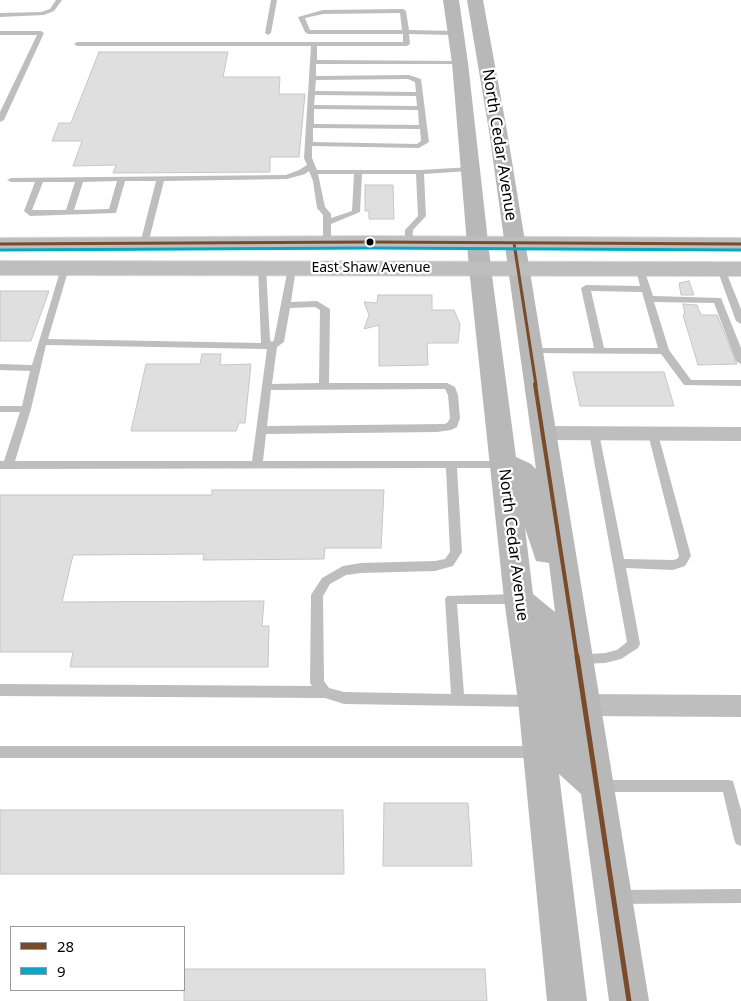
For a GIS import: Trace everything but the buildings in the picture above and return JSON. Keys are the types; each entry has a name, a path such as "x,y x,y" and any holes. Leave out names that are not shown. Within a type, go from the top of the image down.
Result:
{"main road":[{"name":"North Cedar Avenue","path":"451,0 460,63 480,268 519,599 534,701 538,752 568,1001"},
{"name":"North Cedar Avenue","path":"475,0 498,131 629,1001"},
{"path":"455,33 469,40 474,52 484,56"},
{"path":"460,63 473,68 479,103 498,131"},
{"name":"East Shaw Avenue","path":"0,244 144,244 327,233 409,242 477,242 516,255 643,279 731,269"},
{"name":"East Shaw Avenue","path":"0,268 480,268 516,255 741,244"},
{"path":"503,464 513,466 522,471 529,480 540,534 573,630"},
{"path":"519,599 547,623 551,662 558,687 564,695 584,705"},
{"path":"534,701 551,710 560,718 567,730 573,767 596,786"}],"street":[{"path":"543,434 741,434"},
{"path":"584,705 741,706"}],"lane":[{"path":"0,15 42,14 52,10 60,0"},
{"path":"268,32 274,0"},
{"path":"77,44 407,44 406,32 403,8 323,12 302,18 308,32 406,32 455,33"},
{"path":"0,33 41,34 0,120"},
{"path":"314,44 308,158 317,181 318,200 321,208 327,214 327,233"},
{"path":"314,62 460,63"},
{"path":"309,144 419,146 425,142 418,81 409,77 312,78"},
{"path":"312,94 420,94"},
{"path":"311,107 421,108"},
{"path":"310,126 423,127"},
{"path":"11,180 287,177 312,168 358,172 420,172 450,168 470,169"},
{"path":"327,233 356,212 358,172"},
{"path":"409,242 409,230 422,216 420,172"},
{"path":"40,180 28,211 30,213 113,211 122,179"},
{"path":"144,244 160,179"},
{"path":"69,213 80,180"},
{"path":"65,268 42,342 26,410 4,465 503,464"},
{"path":"262,268 264,341 272,346"},
{"path":"42,342 272,346 279,342 292,268"},
{"path":"731,269 741,321"},
{"path":"600,351 586,288 643,279 664,351 688,383 741,383"},
{"path":"649,300 718,300 741,361"},
{"path":"285,305 317,304 325,309 324,387"},
{"path":"257,465 272,346"},
{"path":"531,351 664,351"},
{"path":"0,368 37,368"},
{"path":"261,430 436,428 447,427 453,424 455,418 454,395 451,388 447,386 266,387"},
{"path":"0,410 26,410"},
{"path":"577,659 605,658 621,654 634,644 594,434"},
{"path":"619,563 674,565 681,563 684,556 653,434"},
{"path":"325,692 317,683 317,595 326,581 343,571 361,568 435,566 449,563 456,552 451,464"},
{"path":"458,700 451,599 519,599"},
{"path":"0,690 325,692 344,698 534,701"},
{"path":"0,752 538,752"},
{"path":"596,786 728,786 741,839"},
{"path":"613,897 741,896"}],"transit line":[{"name":"28","path":"0,244 371,242 741,244"},
{"name":"28","path":"514,243 629,1001"},
{"name":"9","path":"0,250 371,248 741,250"}]}
